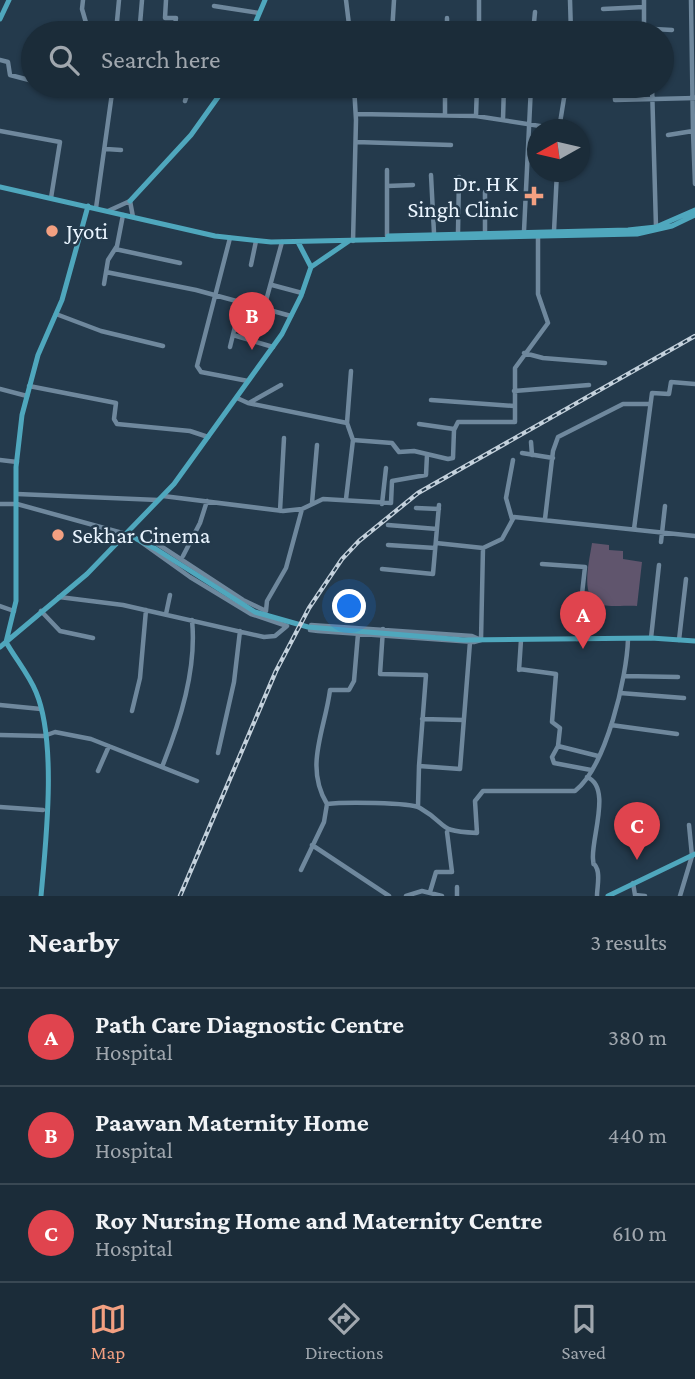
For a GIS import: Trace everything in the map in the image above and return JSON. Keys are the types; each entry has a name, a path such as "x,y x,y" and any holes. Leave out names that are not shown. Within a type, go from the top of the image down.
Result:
{"main road":[{"path":"0,19 9,0"},
{"path":"256,21 265,0"},
{"path":"130,201 191,135 217,98"},
{"path":"0,187 230,238 282,242 653,232 695,212"},
{"path":"41,896 47,781 41,709 36,692 6,642 14,611 17,462 27,396 37,355 56,314 88,206"},
{"path":"0,647 87,573 161,499 272,347 291,316 311,267 352,241 434,233 656,227 695,212"},
{"path":"298,242 311,267"},
{"path":"127,534 144,542 240,605 292,624 475,641 651,638 695,641"},
{"path":"41,896 43,810 47,781"},
{"path":"608,896 693,855"}],"street":[{"path":"83,0 86,21"},
{"path":"117,21 119,0"},
{"path":"140,21 142,0"},
{"path":"166,0 165,18 176,18 176,21"},
{"path":"346,0 349,21"},
{"path":"393,21 394,0"},
{"path":"478,21 479,0"},
{"path":"570,0 571,21"},
{"path":"644,0 644,21"},
{"path":"691,0 695,184"},
{"path":"214,6 259,13"},
{"path":"603,9 644,7"},
{"path":"534,21 535,12"},
{"path":"0,60 8,62 10,75 21,78"},
{"path":"96,208 111,98"},
{"path":"352,241 355,98"},
{"path":"445,98 445,114"},
{"path":"476,116 477,98"},
{"path":"503,119 504,98"},
{"path":"530,119 531,98"},
{"path":"561,119 564,98"},
{"path":"615,98 693,98"},
{"path":"651,99 656,227"},
{"path":"356,114 445,114 527,123"},
{"path":"0,131 60,142 51,198"},
{"path":"668,135 693,131"},
{"path":"356,142 451,145"},
{"path":"106,149 121,150"},
{"path":"387,170 387,236"},
{"path":"430,175 434,233"},
{"path":"458,232 456,220 459,177"},
{"path":"524,231 527,178"},
{"path":"554,230 556,182"},
{"path":"387,186 413,185"},
{"path":"485,192 485,231"},
{"path":"108,211 130,201 133,217"},
{"path":"104,284 108,260 115,249 123,215"},
{"path":"353,440 388,442 399,452 453,458 454,429 458,422 515,422 515,368 548,323 538,294 538,235"},
{"path":"230,238 197,366 201,372 248,381"},
{"path":"251,265 256,241"},
{"path":"264,308 282,242"},
{"path":"115,249 180,263"},
{"path":"106,272 216,296 291,316"},
{"path":"272,285 302,293"},
{"path":"230,347 241,302"},
{"path":"56,314 101,331 163,346"},
{"path":"233,335 272,347"},
{"path":"524,353 543,358 605,363"},
{"path":"345,500 353,440 347,423 351,371"},
{"path":"634,529 652,393 669,394 671,382 695,384"},
{"path":"248,403 281,385"},
{"path":"514,391 589,385"},
{"path":"29,386 116,403 114,419 117,424 190,431 208,437"},
{"path":"0,389 27,396"},
{"path":"237,398 248,403 347,423"},
{"path":"431,400 514,406"},
{"path":"545,519 552,458 556,440 562,433 623,404 650,404"},
{"path":"419,424 454,429"},
{"path":"280,511 284,438"},
{"path":"531,442 532,455"},
{"path":"311,504 317,446"},
{"path":"522,453 552,458"},
{"path":"17,494 207,501 280,511 302,509 323,499 382,504 391,503 392,481 426,475 426,454"},
{"path":"0,460 17,462"},
{"path":"388,545 483,548 502,539 512,519 506,498 513,460"},
{"path":"382,504 386,468"},
{"path":"183,556 200,523 207,501"},
{"path":"0,504 17,504 127,534"},
{"path":"661,542 665,506"},
{"path":"382,569 433,574 439,507 415,508"},
{"path":"144,542 156,543 243,600 266,611 267,601 286,568 302,509"},
{"path":"512,519 545,519 695,536"},
{"path":"388,525 437,529"},
{"path":"58,597 95,600 240,631 275,636 284,632 287,625 251,614 190,577 144,542"},
{"path":"419,766 460,769 483,548"},
{"path":"542,564 584,567 577,640"},
{"path":"651,638 659,565"},
{"path":"679,640 686,579"},
{"path":"166,614 170,595"},
{"path":"1,608 14,611"},
{"path":"132,711 140,678 146,610"},
{"path":"41,611 60,631 93,638"},
{"path":"162,767 181,710 192,661 192,620"},
{"path":"311,625 383,629 475,641 310,630 311,625"},
{"path":"301,870 324,822 327,804 320,792 314,770 330,690 349,690 354,681 357,628"},
{"path":"383,629 380,674 426,676 418,806"},
{"path":"218,753 234,682 240,631"},
{"path":"327,804 347,801 418,806 447,832 477,833 475,801 483,791 575,791 591,770 611,724 624,677 628,639"},
{"path":"522,640 519,670 556,674 552,722 560,728 558,746 552,757 554,764 591,770"},
{"path":"624,677 678,677"},
{"path":"620,693 684,698"},
{"path":"0,705 41,709"},
{"path":"422,719 463,720"},
{"path":"611,724 677,734"},
{"path":"0,735 44,736 55,732 109,746 197,781"},
{"path":"98,771 109,746"},
{"path":"558,746 598,756"},
{"path":"587,777 598,787 598,827 593,857 598,869 597,896"},
{"path":"0,807 43,810"},
{"path":"680,896 693,855 689,825"},
{"path":"430,892 436,873 452,872 447,832"},
{"path":"312,845 388,896"},
{"path":"633,883 635,895 645,896"},
{"path":"457,887 457,896"},
{"path":"406,896 414,892 430,892 442,896"}],"shaded area":[{"path":"592,543 609,545 609,550 623,551 623,559 642,562 637,606 606,605 592,599 587,576"}],"railway":[{"path":"180,896 276,671 309,608 342,559 359,541 418,493 695,336"}],"place":[{"name":"Dr. H K Singh Clinic","path":"534,196"},
{"name":"Jyoti","path":"52,231"},
{"name":"Paawan Maternity Home","path":"252,350"},
{"name":"Sekhar Cinema","path":"58,535"},
{"name":"Path Care Diagnostic Centre","path":"583,649"},
{"name":"Roy Nursing Home and Maternity Centre","path":"637,860"}]}
